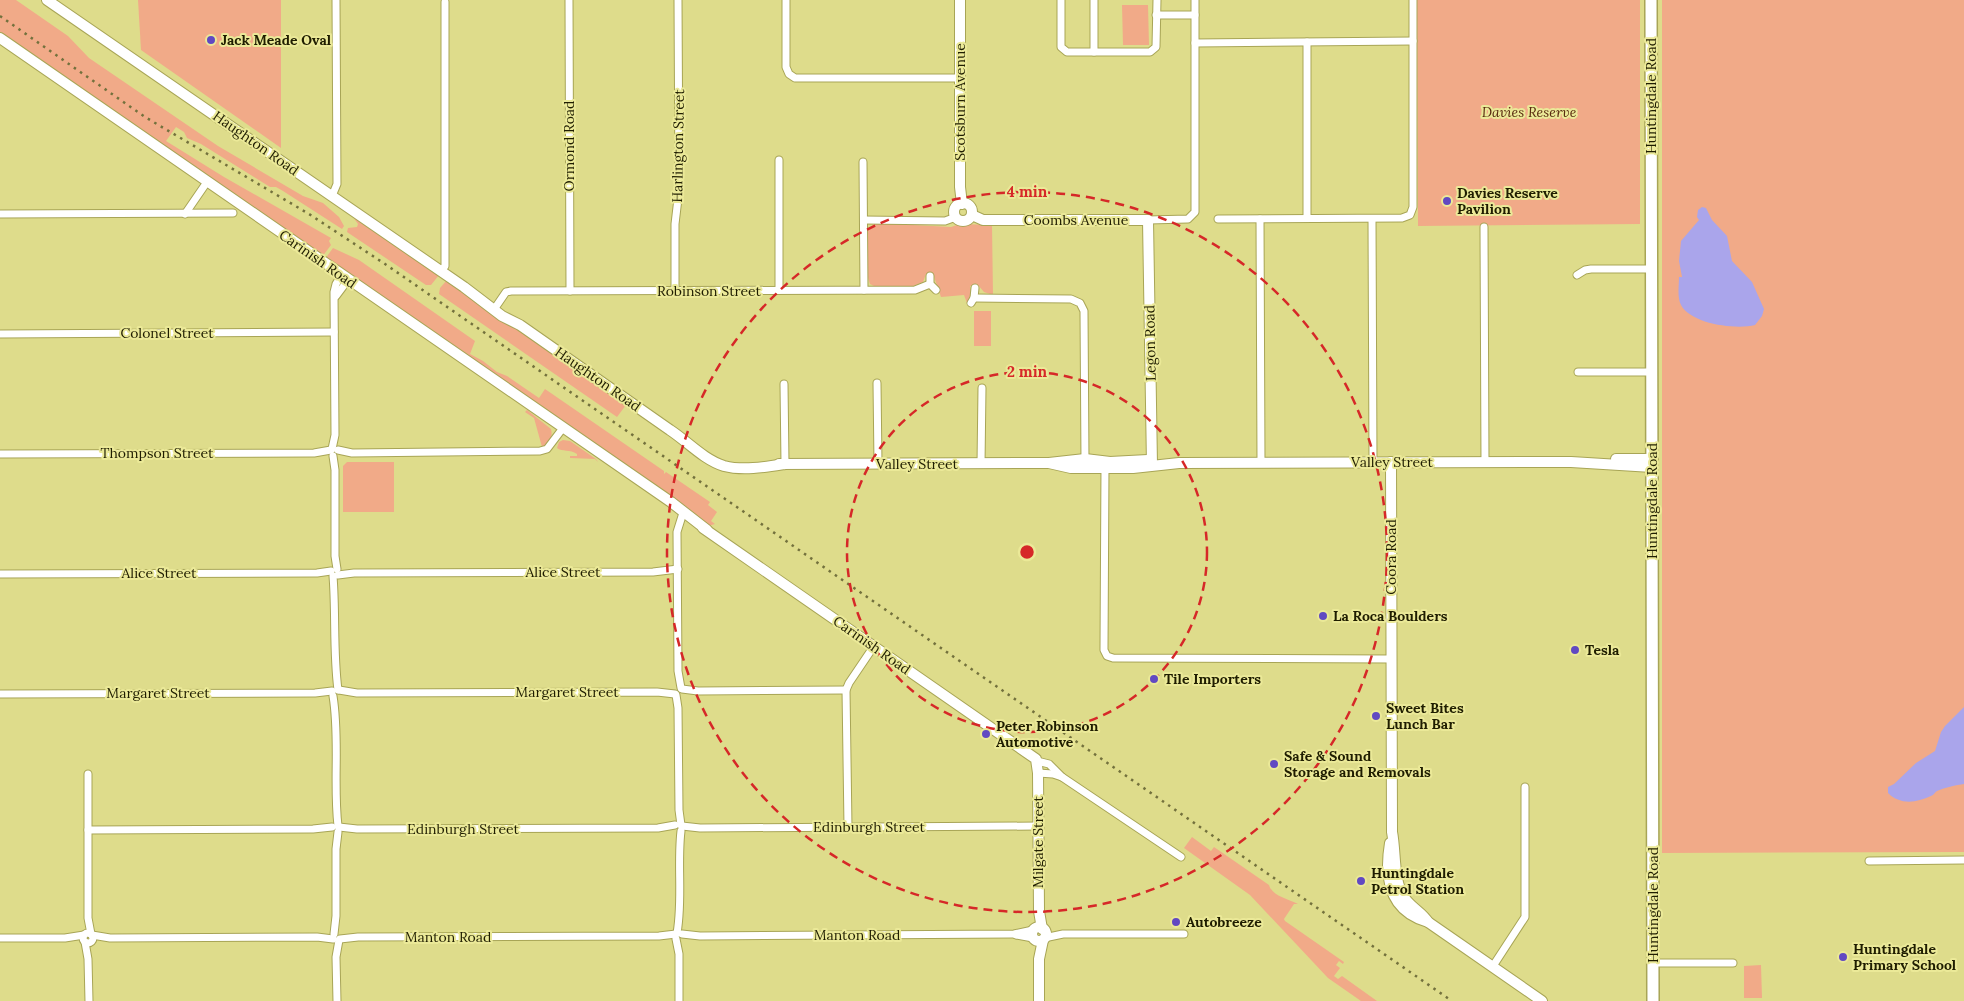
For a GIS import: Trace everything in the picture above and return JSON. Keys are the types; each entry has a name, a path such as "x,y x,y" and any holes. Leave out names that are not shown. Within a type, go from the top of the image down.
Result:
{"main road":[{"name":"Huntingdale Road","path":"1651,0 1653,1001"}],"street":[{"name":"Haughton Road","path":"47,0 464,287 473,289 520,325 675,433 727,464"},
{"path":"332,196 337,184 336,0"},
{"name":"Ormond Road","path":"569,0 570,291"},
{"name":"Harlington Street","path":"674,291 675,224 679,190 678,0"},
{"path":"786,0 786,67 792,76 798,78 960,78"},
{"name":"Scotsburn Avenue","path":"960,0 960,187 962,204"},
{"path":"1061,0 1061,47 1067,52 1154,51 1156,47 1157,0"},
{"path":"1094,0 1094,52"},
{"path":"1195,0 1195,43 1413,41"},
{"path":"1218,219 1372,219 1402,218 1410,215 1413,207 1413,0"},
{"path":"441,271 445,266 445,1"},
{"path":"1156,15 1195,16"},
{"name":"Carinish Road","path":"0,38 563,428 686,516 1028,753 1037,762 1049,764 1062,777 1181,857"},
{"path":"1306,42 1307,218"},
{"name":"Coombs Avenue","path":"972,215 983,220 1148,220 1181,219 1193,215 1195,207 1195,43"},
{"path":"779,160 779,290"},
{"path":"863,162 864,290"},
{"path":"185,214 207,182"},
{"path":"864,220 946,220 956,217 960,220 966,220 972,215 970,206 962,204 956,209 956,217"},
{"path":"0,214 233,213"},
{"path":"1260,219 1260,463"},
{"path":"1372,219 1373,462"},
{"name":"Legon Road","path":"1148,220 1152,463"},
{"path":"1484,227 1485,462"},
{"path":"1577,275 1591,269 1651,268"},
{"path":"336,1001 334,302 345,278"},
{"name":"Robinson Street","path":"497,306 508,291 915,290 930,280 936,290"},
{"path":"975,288 973,300 1071,299 1080,303 1084,311 1085,463"},
{"name":"Colonel Street","path":"0,334 334,332"},
{"path":"1578,372 1652,372"},
{"path":"876,383 878,464"},
{"path":"784,384 785,464"},
{"path":"981,464 982,388"},
{"name":"Thompson Street","path":"0,454 540,451 547,449 563,428"},
{"name":"Valley Street","path":"727,464 1105,464 1152,463 1166,460 1179,463 1606,463 1614,466 1652,463"},
{"name":"Coora Road","path":"1391,462 1392,832 1394,888 1407,902 1424,915 1428,922 1492,966"},
{"path":"1105,464 1104,650 1107,656 1122,658 1391,660"},
{"path":"679,1001 678,536 686,516"},
{"name":"Alice Street","path":"0,574 678,572"},
{"path":"848,827 846,690 874,646"},
{"name":"Margaret Street","path":"0,694 846,690"},
{"path":"1037,762 1038,773"},
{"name":"Carinish Road","path":"1038,773 1062,777"},
{"name":"Milgate Street","path":"1038,773 1039,1001"},
{"path":"88,774 88,1001"},
{"path":"1525,787 1525,917 1492,966 1542,1001"},
{"name":"Edinburgh Street","path":"88,830 1038,826"},
{"path":"1870,861 1964,860"},
{"name":"Manton Road","path":"0,938 1184,934"},
{"path":"1653,963 1733,963"}],"green space":[{"path":"0,0 16,0 68,36 89,58 218,146 303,196 323,203 339,217 344,226 342,229 283,191 276,187 270,187 201,144 187,138 184,132 176,127 166,141 224,177 331,238 329,241 331,245 322,257 0,32"},
{"path":"138,0 281,0 281,148 141,50"},
{"name":"Davies Reserve","path":"1417,0 1640,0 1640,224 1418,226"},
{"path":"1662,0 1964,0 1964,852 1662,853"},
{"path":"1122,5 1148,5 1149,45 1123,45"},
{"path":"353,217 439,275 431,285 426,285 347,232 348,228 357,227 358,224"},
{"path":"876,223 951,227 960,224 992,225 993,295 984,292 978,285 970,286 971,293 967,303 964,295 941,297 933,274 926,274 923,282 913,286 874,286 870,284 868,278 867,229"},
{"path":"333,248 359,260 475,341 470,354 539,398 545,389 664,471 664,474 666,472 710,502 708,505 717,512 711,521 715,524 708,526 325,259"},
{"path":"447,280 626,405 617,417 439,294 440,288"},
{"path":"974,311 991,311 991,346 974,346"},
{"path":"527,410 551,429 552,435 550,440 542,447 534,418 525,412"},
{"path":"563,440 570,441 596,459 598,462 595,459 570,458 570,456 577,456 577,454 557,448 559,442"},
{"path":"347,462 394,462 394,512 343,512 343,466"},
{"path":"1192,837 1211,851 1214,847 1269,885 1277,895 1298,904 1294,904 1284,919 1285,921 1344,962 1343,964 1339,961 1336,965 1340,968 1334,976 1338,979 1342,976 1377,1001 1361,1001 1328,978 1250,895 1184,848"},
{"path":"1761,965 1762,998 1744,998 1744,966"}],"shaded area":[{"path":"1702,207 1706,208 1712,220 1727,236 1732,261 1752,282 1764,309 1762,316 1755,325 1737,327 1715,324 1694,317 1686,312 1681,305 1679,299 1679,277 1682,277 1679,261 1681,241 1699,220 1697,217 1698,210"},
{"path":"1964,707 1964,784 1937,791 1933,795 1920,800 1908,802 1898,800 1888,793 1888,787 1894,784 1916,763 1935,751 1941,732"}],"railway":[{"path":"0,16 145,117 309,214 385,264 1452,1001"}],"place":[{"name":"Jack Meade Oval","path":"211,40"},
{"name":"Davies Reserve Pavilion","path":"1447,201"},
{"name":"La Roca Boulders","path":"1323,616"},
{"name":"Tesla","path":"1575,650"},
{"name":"Tile Importers","path":"1154,679"},
{"name":"Sweet Bites Lunch Bar","path":"1376,716"},
{"name":"Peter Robinson Automotive","path":"986,734"},
{"name":"Safe & Sound Storage and Removals","path":"1274,764"},
{"name":"Huntingdale Petrol Station","path":"1361,881"},
{"name":"Autobreeze","path":"1176,922"},
{"name":"Huntingdale Primary School","path":"1843,957"}]}
